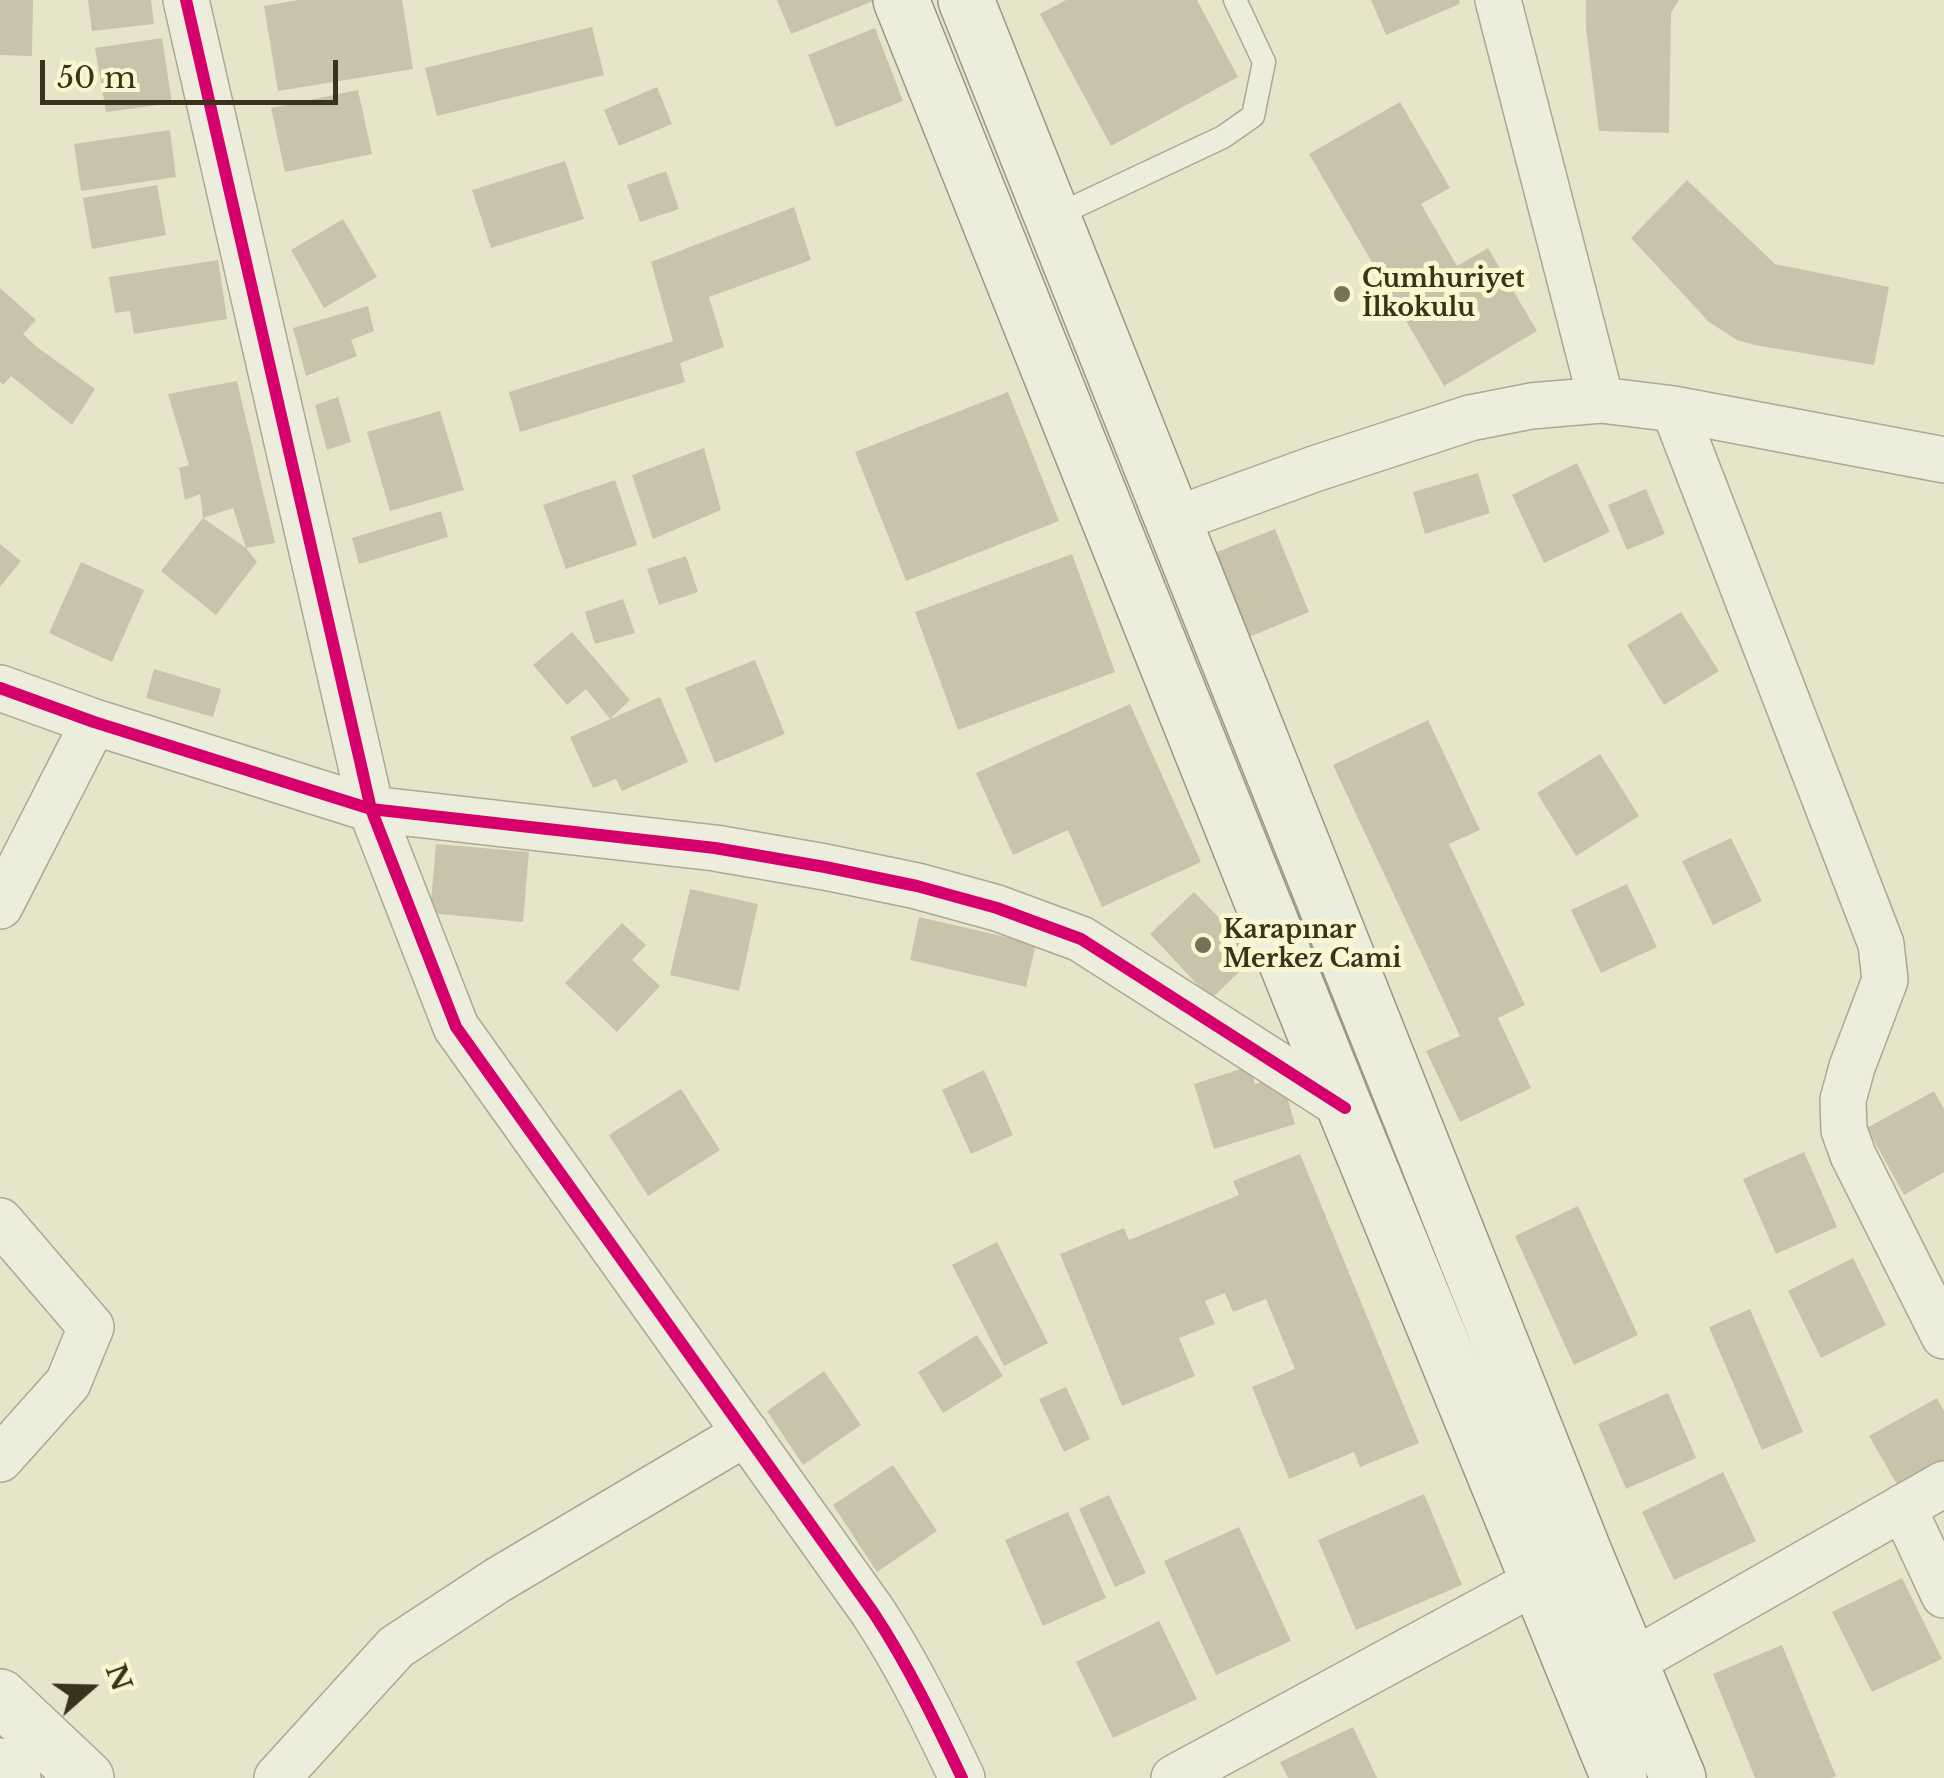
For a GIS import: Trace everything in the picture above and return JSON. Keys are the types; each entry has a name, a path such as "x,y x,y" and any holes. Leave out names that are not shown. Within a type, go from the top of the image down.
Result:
{"main road":[{"path":"901,0 1345,1108 1619,1778"},
{"path":"966,0 1585,1555 1678,1778"},
{"path":"1536,1580 1585,1555"},
{"path":"1582,1689 1630,1663"},
{"path":"0,1697 86,1778"},
{"path":"0,1766 13,1778"}],"street":[{"path":"186,0 371,808 456,1027 899,1651 962,1778"},
{"path":"1498,0 1601,400"},
{"path":"1174,520 1470,418 1532,406 1601,400 1674,409 1944,460"},
{"path":"1674,409 1881,944 1885,980 1852,1067 1843,1100 1844,1130 1852,1155 1944,1336"},
{"path":"0,688 94,722 371,808 716,848 825,866 997,908 1081,939 1345,1108"},
{"path":"0,906 94,722"},
{"path":"0,1221 91,1327 68,1383 0,1459"},
{"path":"277,1778 396,1647 498,1580 746,1433"},
{"path":"1630,1663 1944,1484"},
{"path":"1904,1507 1944,1595"},
{"path":"1174,1778 1536,1580"}],"lane":[{"path":"1053,218 1224,137 1253,116 1264,62 1235,0"}],"building":[{"path":"0,0 33,0 32,56 0,55"},
{"path":"88,0 151,0 154,24 92,31"},
{"path":"298,0 402,0 413,69 278,91 264,6"},
{"path":"777,0 876,0 791,34"},
{"path":"1066,0 1197,0 1238,77 1111,146 1040,14"},
{"path":"1371,0 1459,0 1460,4 1386,35"},
{"path":"1586,0 1679,0 1671,13 1669,133 1599,131"},
{"path":"592,27 604,75 437,116 425,68"},
{"path":"875,28 903,101 836,127 808,55"},
{"path":"162,38 172,103 106,112 95,48"},
{"path":"657,87 672,124 619,146 604,110"},
{"path":"358,90 372,154 285,172 271,108"},
{"path":"1400,102 1450,188 1421,204 1457,266 1488,248 1537,331 1444,386 1309,154"},
{"path":"170,130 176,177 81,191 74,144"},
{"path":"565,161 584,219 491,248 472,190"},
{"path":"666,171 679,209 640,222 627,185"},
{"path":"1687,180 1775,264 1889,287 1874,365 1755,345 1737,340 1709,322 1631,238"},
{"path":"157,185 166,235 92,249 83,198"},
{"path":"794,207 811,260 709,297 724,347 680,363 685,382 520,432 509,392 673,341 651,262"},
{"path":"343,219 377,277 324,308 291,250"},
{"path":"218,260 227,319 134,334 130,311 115,313 109,277"},
{"path":"0,288 36,320 23,334 95,389 72,425 11,376 3,385 0,382"},
{"path":"368,306 374,331 351,340 357,356 306,376 293,328"},
{"path":"237,381 275,543 246,548 233,508 203,518 200,494 185,500 179,468 189,465 168,394"},
{"path":"1008,392 1059,521 906,581 855,452"},
{"path":"338,397 351,442 327,450 315,405"},
{"path":"440,411 464,490 390,511 367,432"},
{"path":"704,448 721,510 653,539 632,475"},
{"path":"1577,463 1610,532 1544,563 1512,495"},
{"path":"1478,473 1490,513 1425,534 1413,492"},
{"path":"615,480 637,545 566,569 543,505"},
{"path":"1646,489 1665,534 1627,550 1608,505"},
{"path":"441,511 448,537 359,564 352,538"},
{"path":"203,518 246,548 257,562 216,615 161,571"},
{"path":"1275,529 1309,612 1247,638 1212,554"},
{"path":"0,544 21,561 0,587"},
{"path":"1072,554 1115,672 958,730 915,612"},
{"path":"686,556 698,592 659,605 647,569"},
{"path":"81,562 144,590 112,662 49,633"},
{"path":"623,599 635,633 595,644 585,612"},
{"path":"1681,612 1719,671 1664,705 1627,645"},
{"path":"572,632 630,700 610,719 586,689 567,705 533,665"},
{"path":"755,660 785,734 715,763 685,688"},
{"path":"154,669 221,689 213,717 146,698"},
{"path":"660,697 688,762 622,791 616,779 593,788 570,737"},
{"path":"1130,704 1201,862 1102,907 1068,830 1013,855 976,773"},
{"path":"1428,720 1480,830 1449,844 1525,1005 1498,1018 1531,1088 1460,1122 1426,1051 1460,1036 1333,765"},
{"path":"1600,754 1639,816 1576,856 1537,793"},
{"path":"1731,838 1762,901 1713,925 1682,861"},
{"path":"436,844 529,852 523,922 430,913"},
{"path":"1627,884 1657,947 1601,973 1571,910"},
{"path":"690,889 758,904 739,991 670,975"},
{"name":"Karapınar Merkez Cami","path":"1194,892 1256,956 1211,999 1150,934"},
{"path":"919,917 1036,944 1026,987 910,960"},
{"path":"622,923 646,945 632,960 660,986 617,1032 565,983"},
{"path":"1250,1066 1255,1084 1281,1076 1295,1124 1214,1149 1194,1084"},
{"path":"984,1070 1013,1135 971,1154 942,1090"},
{"path":"681,1089 720,1150 648,1196 609,1135"},
{"path":"1934,1091 1944,1109 1944,1172 1904,1195 1867,1128"},
{"path":"1804,1152 1837,1227 1776,1254 1743,1179"},
{"path":"1300,1154 1419,1443 1360,1467 1354,1452 1289,1479 1252,1387 1295,1369 1266,1299 1233,1312 1225,1293 1205,1301 1215,1324 1179,1338 1195,1376 1122,1406 1060,1254 1124,1228 1129,1240 1239,1195 1233,1181"},
{"path":"1578,1206 1638,1335 1574,1365 1515,1236"},
{"path":"997,1242 1048,1343 1004,1366 952,1265"},
{"path":"1853,1258 1886,1325 1821,1358 1788,1291"},
{"path":"1750,1309 1803,1432 1762,1450 1709,1327"},
{"path":"977,1335 1003,1376 943,1413 918,1372"},
{"path":"824,1371 861,1425 803,1465 767,1411"},
{"path":"1066,1387 1090,1439 1064,1452 1039,1399"},
{"path":"1668,1393 1696,1458 1626,1489 1598,1424"},
{"path":"1937,1398 1944,1411 1944,1469 1902,1493 1869,1436"},
{"path":"893,1465 937,1531 877,1572 833,1505"},
{"path":"1723,1472 1756,1541 1674,1580 1642,1512"},
{"path":"1424,1494 1462,1585 1356,1630 1318,1540"},
{"path":"1109,1495 1146,1573 1115,1587 1079,1509"},
{"path":"1068,1512 1106,1598 1043,1626 1005,1540"},
{"path":"1239,1527 1291,1641 1216,1675 1164,1561"},
{"path":"1902,1578 1942,1659 1872,1692 1832,1612"},
{"path":"1159,1621 1197,1699 1113,1738 1076,1662"},
{"path":"1782,1645 1836,1776 1831,1778 1755,1778 1713,1674"},
{"path":"1353,1727 1377,1778 1288,1778 1280,1762"}],"cycle path":[{"path":"186,0 371,809 456,1027 873,1612 962,1778"},
{"path":"0,688 94,722 371,809 715,848 917,886 997,908 1081,939 1345,1108"}],"place":[{"name":"Cumhuriyet İlkokulu","path":"1342,294"},
{"name":"Karapınar Merkez Cami","path":"1203,945"}]}
